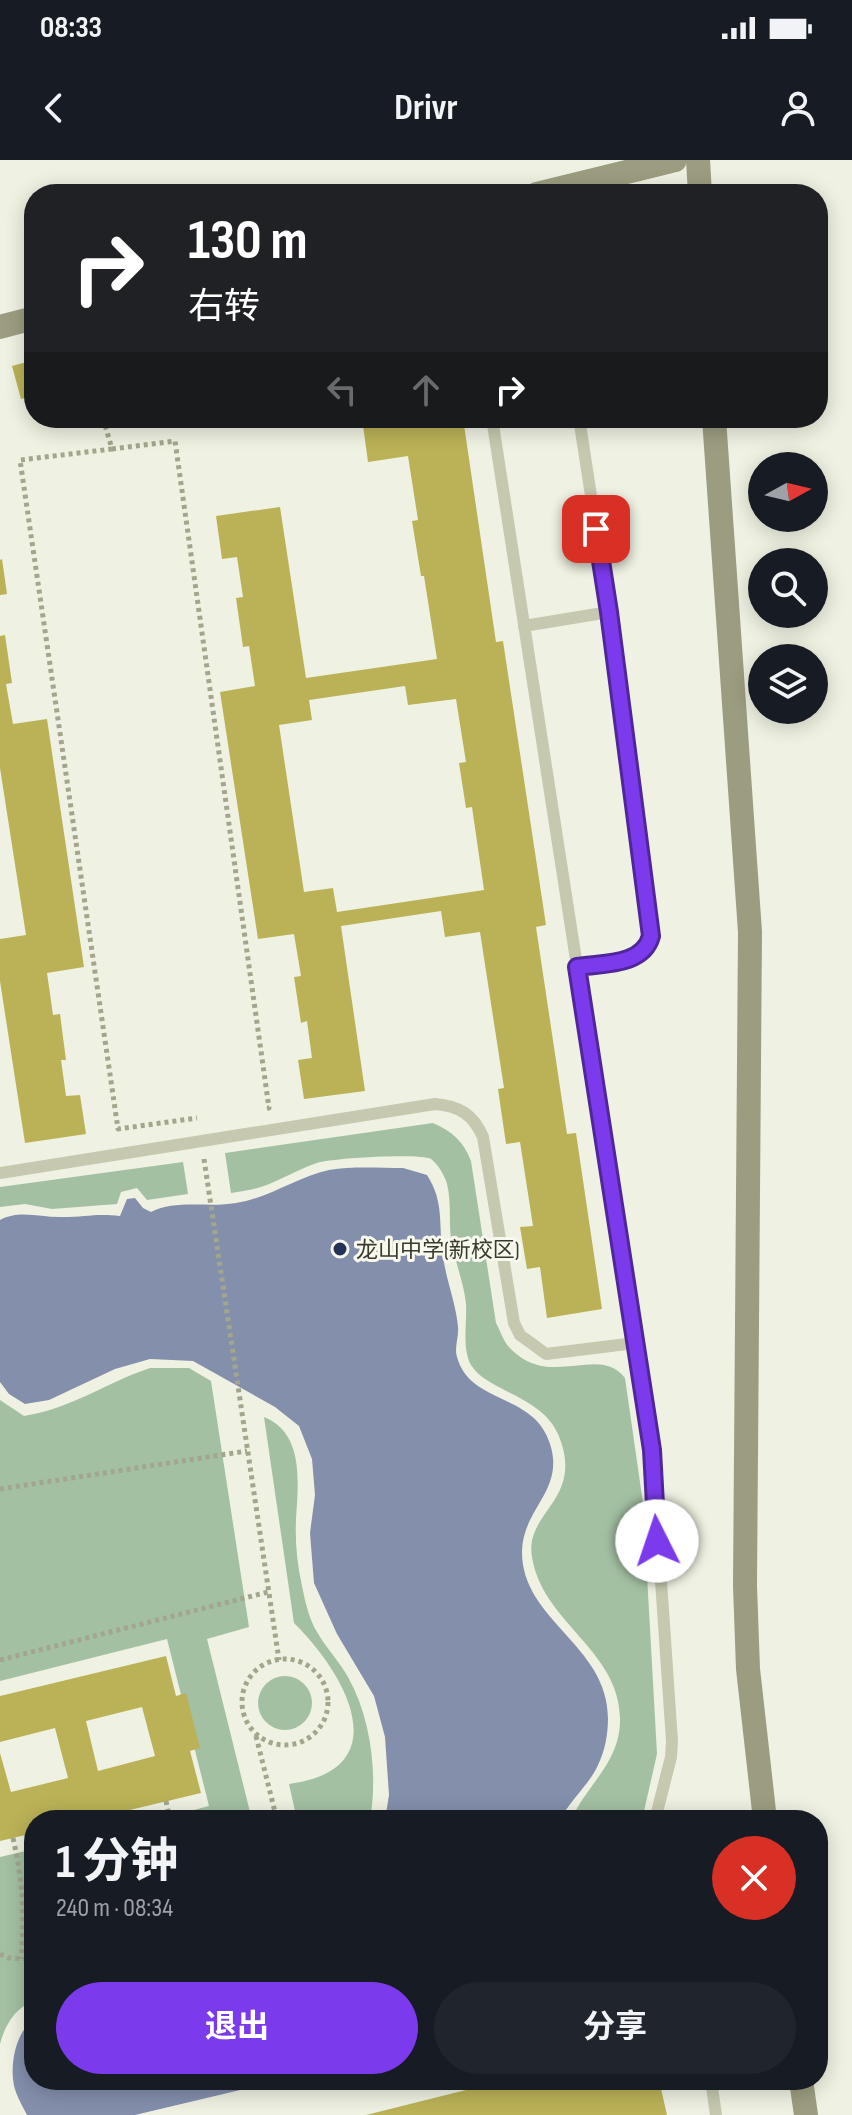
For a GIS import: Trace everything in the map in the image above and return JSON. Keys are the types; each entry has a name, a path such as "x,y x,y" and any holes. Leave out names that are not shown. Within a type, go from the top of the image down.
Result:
{"street":[{"path":"580,184 675,160"},
{"path":"698,160 699,184"},
{"path":"0,327 24,321"},
{"path":"715,428 750,932 745,1586 748,1669 764,1810"},
{"path":"802,2090 806,2115"}],"lane":[{"path":"494,428 652,1450 672,1741 658,1810"},
{"path":"577,967 640,955 648,947 651,936 609,612 581,428"},
{"path":"524,626 609,612"},
{"path":"0,1173 435,1104 452,1105 477,1123 483,1137 510,1306 520,1335 546,1354 635,1343"},
{"path":"712,2090 716,2115"}],"path":[{"path":"106,428 112,449"},
{"path":"212,1116 118,1129 20,460 175,441 269,1108 255,1110"},
{"path":"197,1118 279,1660"},
{"path":"0,1489 247,1451"},
{"path":"0,1660 268,1592"},
{"path":"279,1660 302,1663 313,1670 322,1680 328,1708 314,1734 302,1743 287,1746 272,1744 255,1733 243,1712 242,1699 252,1674 279,1660"},
{"path":"255,1733 274,1810"},
{"path":"166,1801 168,1810"},
{"path":"13,1838 24,1905"},
{"path":"0,1954 21,1959 24,1925"}],"green space":[{"path":"433,1123 446,1130 465,1148 471,1161 496,1323 508,1346 524,1359 540,1365 601,1365 614,1368 625,1378 643,1503 657,1754 644,1810 576,1810 615,1747 620,1718 616,1694 607,1673 550,1600 539,1580 532,1557 532,1541 560,1490 565,1475 565,1456 558,1434 549,1420 524,1400 483,1378 468,1358 465,1297 452,1245 448,1192 441,1170 431,1159 424,1157 339,1159 317,1163 261,1187 231,1193 225,1153"},
{"path":"183,1162 188,1194 147,1200 137,1188 121,1192 117,1204 52,1209 25,1204 0,1207 0,1187"},
{"path":"150,1368 189,1368 211,1381 249,1627 207,1639 250,1810 194,1810 209,1806 167,1639 0,1681 0,1400 24,1416 74,1401"},
{"path":"264,1417 287,1435 293,1447 298,1476 297,1552 304,1598 314,1627 348,1677 362,1710 373,1765 371,1810 295,1810 289,1784 323,1775 344,1760 353,1740 352,1717 344,1692 330,1667 294,1623"},
{"path":"285,1676 304,1684 312,1703 304,1722 285,1730 266,1722 258,1703 266,1684"},
{"path":"24,1851 24,2006 12,2018 0,2044 0,1857"}],"water":[{"path":"403,1168 427,1175 433,1185 440,1214 444,1265 457,1318 457,1357 464,1372 475,1384 531,1415 542,1427 550,1444 552,1474 524,1536 525,1575 535,1596 594,1671 604,1693 608,1718 603,1754 590,1779 566,1810 387,1810 389,1795 385,1737 374,1696 337,1634 314,1583 310,1533 315,1495 312,1459 299,1426 275,1407 193,1361 150,1359 115,1369 49,1400 25,1404 9,1394 0,1382 0,1220 23,1214 120,1216 127,1199 135,1198 151,1212 171,1206 236,1203 329,1170"},
{"path":"23,2031 24,2090 240,2090 135,2115 27,2115 13,2079 16,2046"}],"building":[{"path":"24,363 24,398 21,399 12,366"},
{"path":"363,428 464,428 496,642 503,641 546,925 536,927 567,1134 576,1133 602,1309 547,1318 540,1267 527,1269 520,1227 533,1226 520,1142 506,1144 498,1089 504,1088 480,932 445,937 441,911 341,926 365,1091 304,1099 298,1060 312,1058 307,1021 301,1023 294,977 301,976 294,934 258,939 220,692 255,686 249,646 243,647 236,598 243,597 237,557 222,559 216,516 280,507 306,678 437,659 412,521 418,520 408,456 368,462","holes":["405,686 408,705 456,699 466,762 459,763 466,808 472,807 484,890 337,912 333,888 304,892 279,725 312,720 309,700"]},
{"path":"0,560 7,594 0,595"},
{"path":"5,635 12,683 6,684 13,724 47,719 84,967 47,973 53,1015 60,1014 66,1060 61,1060 66,1096 80,1095 86,1134 25,1143 0,981 0,939 26,935 0,768 0,636"},
{"path":"166,1656 176,1696 186,1693 200,1748 190,1751 201,1793 130,1810 24,1810 24,1835 0,1841 0,1753 11,1792 68,1778 55,1728 0,1742 0,1696","holes":["142,1707 155,1756 98,1771 86,1721"]},
{"path":"466,2090 661,2090 667,2115 366,2115"}],"place":[{"name":"龙山中学(新校区)","path":"340,1249"}],"route":[{"path":"596,529 651,936 648,947 640,955 577,967 652,1450 657,1541"}]}
